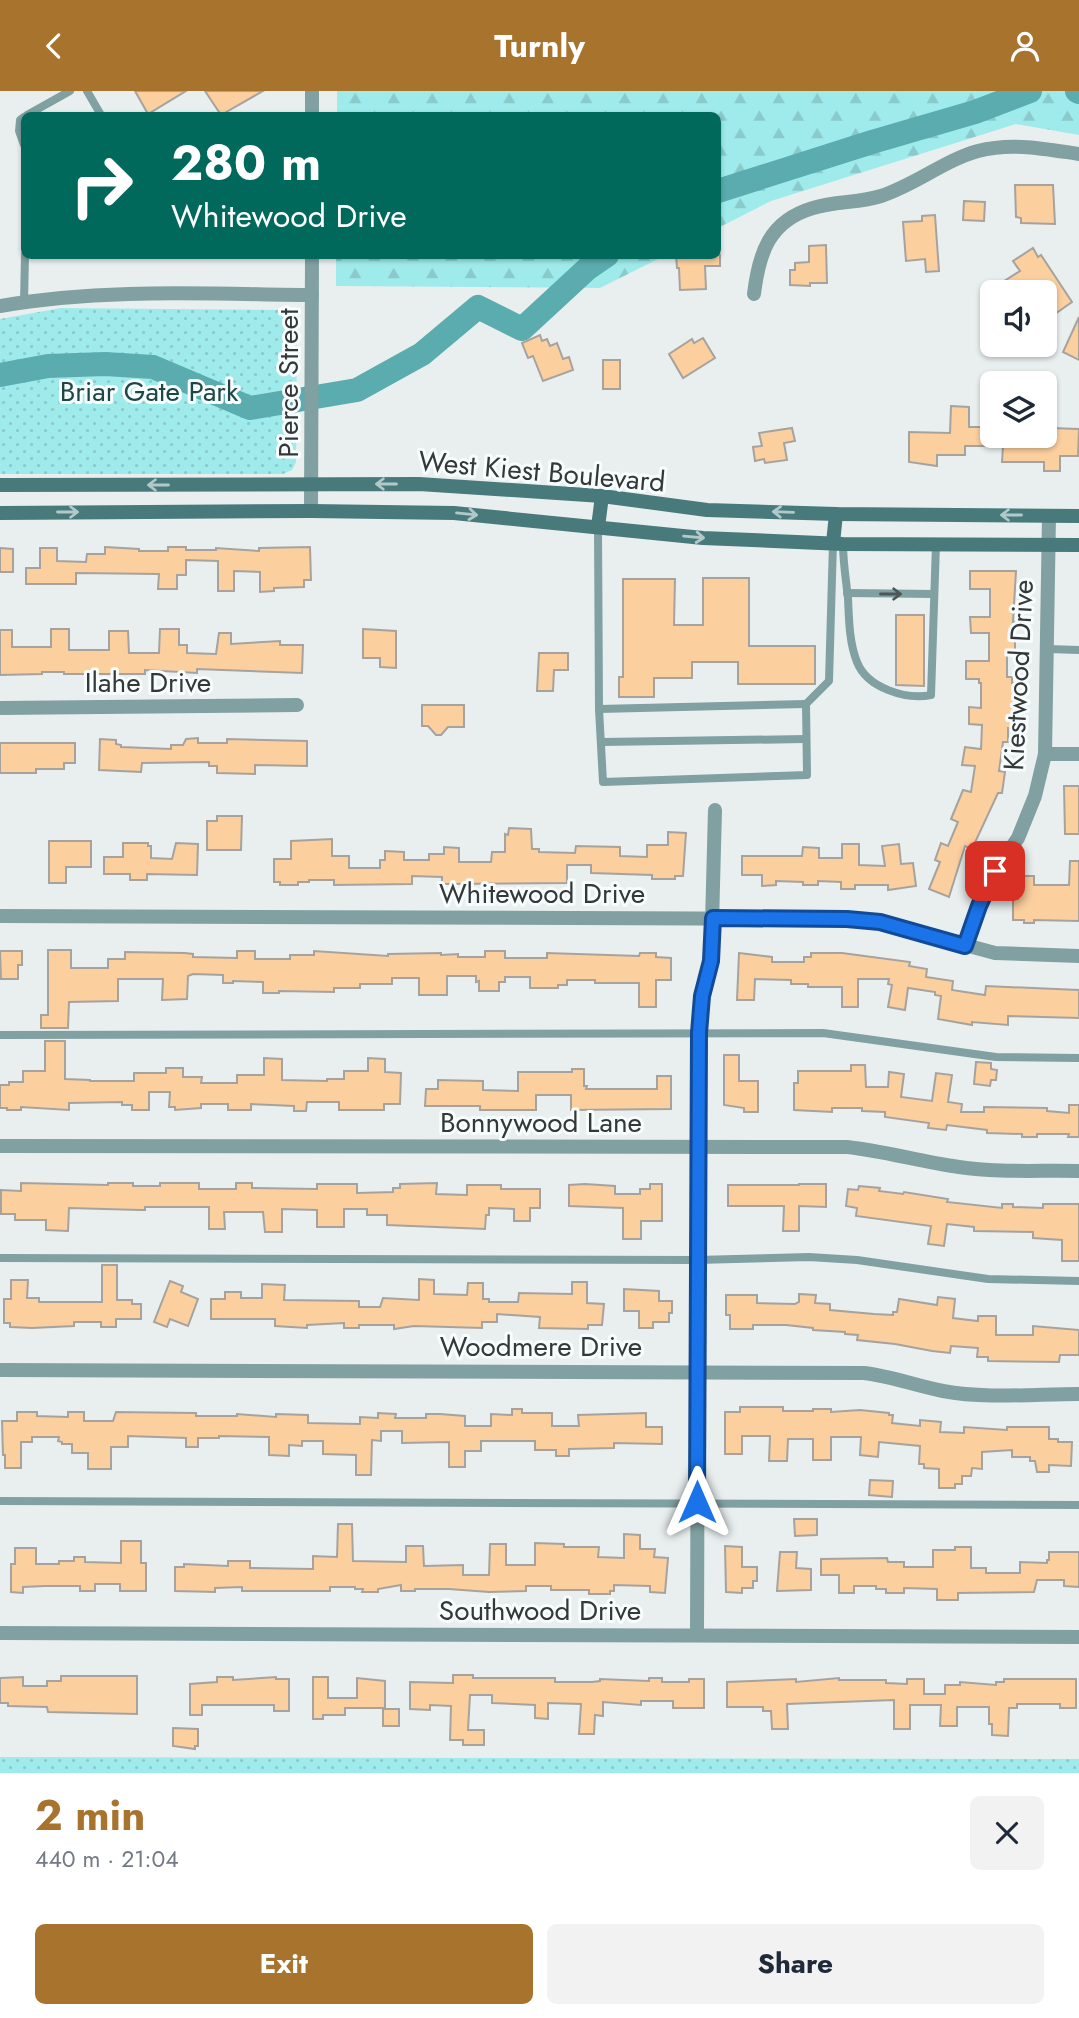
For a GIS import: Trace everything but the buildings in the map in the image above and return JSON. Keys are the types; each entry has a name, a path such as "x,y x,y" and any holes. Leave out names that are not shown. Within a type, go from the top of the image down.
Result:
{"main road":[{"name":"West Kiest Boulevard","path":"0,485 460,485 602,496 707,510 1079,516"},
{"path":"598,527 602,496"},
{"name":"West Kiest Boulevard","path":"0,513 454,513 702,538 838,544 1079,544"},
{"path":"836,514 838,544"}],"street":[{"path":"312,91 312,112"},
{"path":"754,294 757,265 763,248 790,219 812,208 881,196 976,152 1002,146 1024,146 1079,154"},
{"name":"Pierce Street","path":"312,259 312,511"},
{"path":"0,306 44,298 126,294 312,295"},
{"name":"Kiestwood Drive","path":"965,946 995,871 1018,838 1035,796 1045,754 1049,516"},
{"name":"Ilahe Drive","path":"0,708 297,705"},
{"path":"1045,754 1079,754"},
{"path":"697,1635 699,1033 702,996 711,961 715,810"},
{"name":"Whitewood Drive","path":"0,916 847,919 880,922 995,953 1079,955"},
{"name":"Bonnywood Lane","path":"0,1146 847,1147 883,1151 982,1170 1079,1171"},
{"name":"Woodmere Drive","path":"0,1370 864,1373 886,1375 943,1391 1079,1394"},
{"name":"Southwood Drive","path":"0,1633 1079,1637"}],"lane":[{"path":"33,112 69,91"},
{"path":"87,91 99,112"},
{"path":"21,119 21,137"},
{"path":"24,302 25,259"},
{"path":"598,527 599,709 603,742 603,782 807,775 806,704"},
{"path":"599,709 806,704 829,681 838,544"},
{"path":"838,544 847,593 851,639 858,664 872,680 892,692 923,697 931,695 936,544"},
{"path":"847,593 934,594"},
{"path":"1048,649 1079,650"},
{"path":"603,742 806,739"},
{"path":"0,1035 823,1033 996,1057 1079,1058"},
{"path":"0,1258 697,1260 809,1257 857,1260 988,1279 1079,1281"},
{"path":"0,1501 1079,1505"}],"green space":[{"path":"337,91 1079,91 1079,135 1016,124 771,201 721,226 721,112 337,112"},
{"path":"336,259 658,259 600,288 336,286"},
{"name":"Briar Gate Park","path":"61,308 282,310 294,313 297,319 296,462 292,470 283,474 0,474 0,319"},
{"path":"0,1757 1079,1759 1079,1773 0,1773"}],"waterway":[{"path":"721,190 975,112 1030,91"},
{"path":"0,375 48,366 105,364 153,367 250,408 357,390 422,354 478,307 522,329 601,259"}],"route":[{"path":"697,1502 699,1033 702,996 711,961 713,918 847,919 880,922 965,946 995,871"}]}
